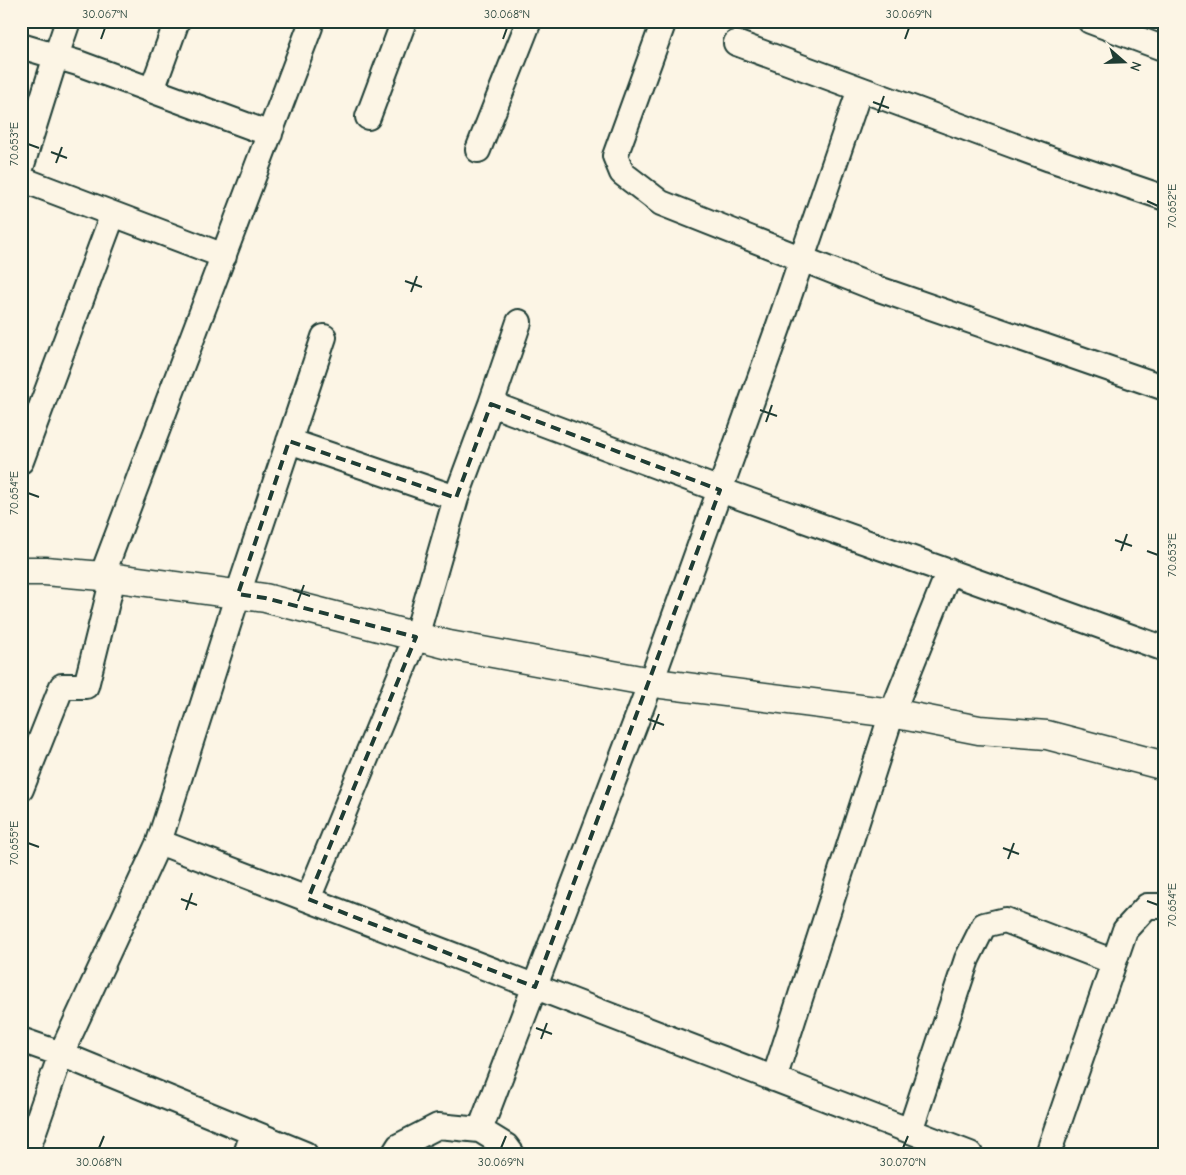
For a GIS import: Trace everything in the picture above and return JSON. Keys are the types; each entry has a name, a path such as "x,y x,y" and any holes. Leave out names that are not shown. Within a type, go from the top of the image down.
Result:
{"street":[{"path":"21,168 68,21"},
{"path":"152,90 177,21"},
{"path":"21,789 62,686 86,686 108,577 224,256 310,27 310,21"},
{"path":"368,117 404,21"},
{"path":"478,150 529,21"},
{"path":"664,21 615,156 622,173 661,203 882,290 1165,388"},
{"path":"1090,21 1139,30 1165,49"},
{"path":"736,43 1050,159 1165,198"},
{"path":"21,46 78,63 270,134"},
{"path":"480,1130 651,682 778,328 860,89"},
{"path":"21,180 224,256"},
{"path":"21,461 113,214"},
{"path":"308,899 416,637 456,498 519,322"},
{"path":"26,1154 61,1054 159,842 238,594 324,337"},
{"path":"490,404 720,490 1165,649"},
{"path":"290,441 456,498"},
{"path":"21,571 45,571 108,577 265,598 449,645 651,682 892,713 980,730 1047,735 1165,766"},
{"path":"774,1078 892,713 949,572"},
{"path":"159,842 970,1154"},
{"path":"1048,1154 1125,930 1147,906 1165,906"},
{"path":"910,1131 967,959 984,925 1005,920 1114,962"},
{"path":"21,1040 61,1054 250,1144 305,1154"},
{"path":"394,1154 399,1146 438,1126 480,1130 506,1146 512,1154"}],"highlighted area":[{"path":"491,404 720,490 535,987 308,899 416,637 265,598 238,594 289,441 456,498"}]}
